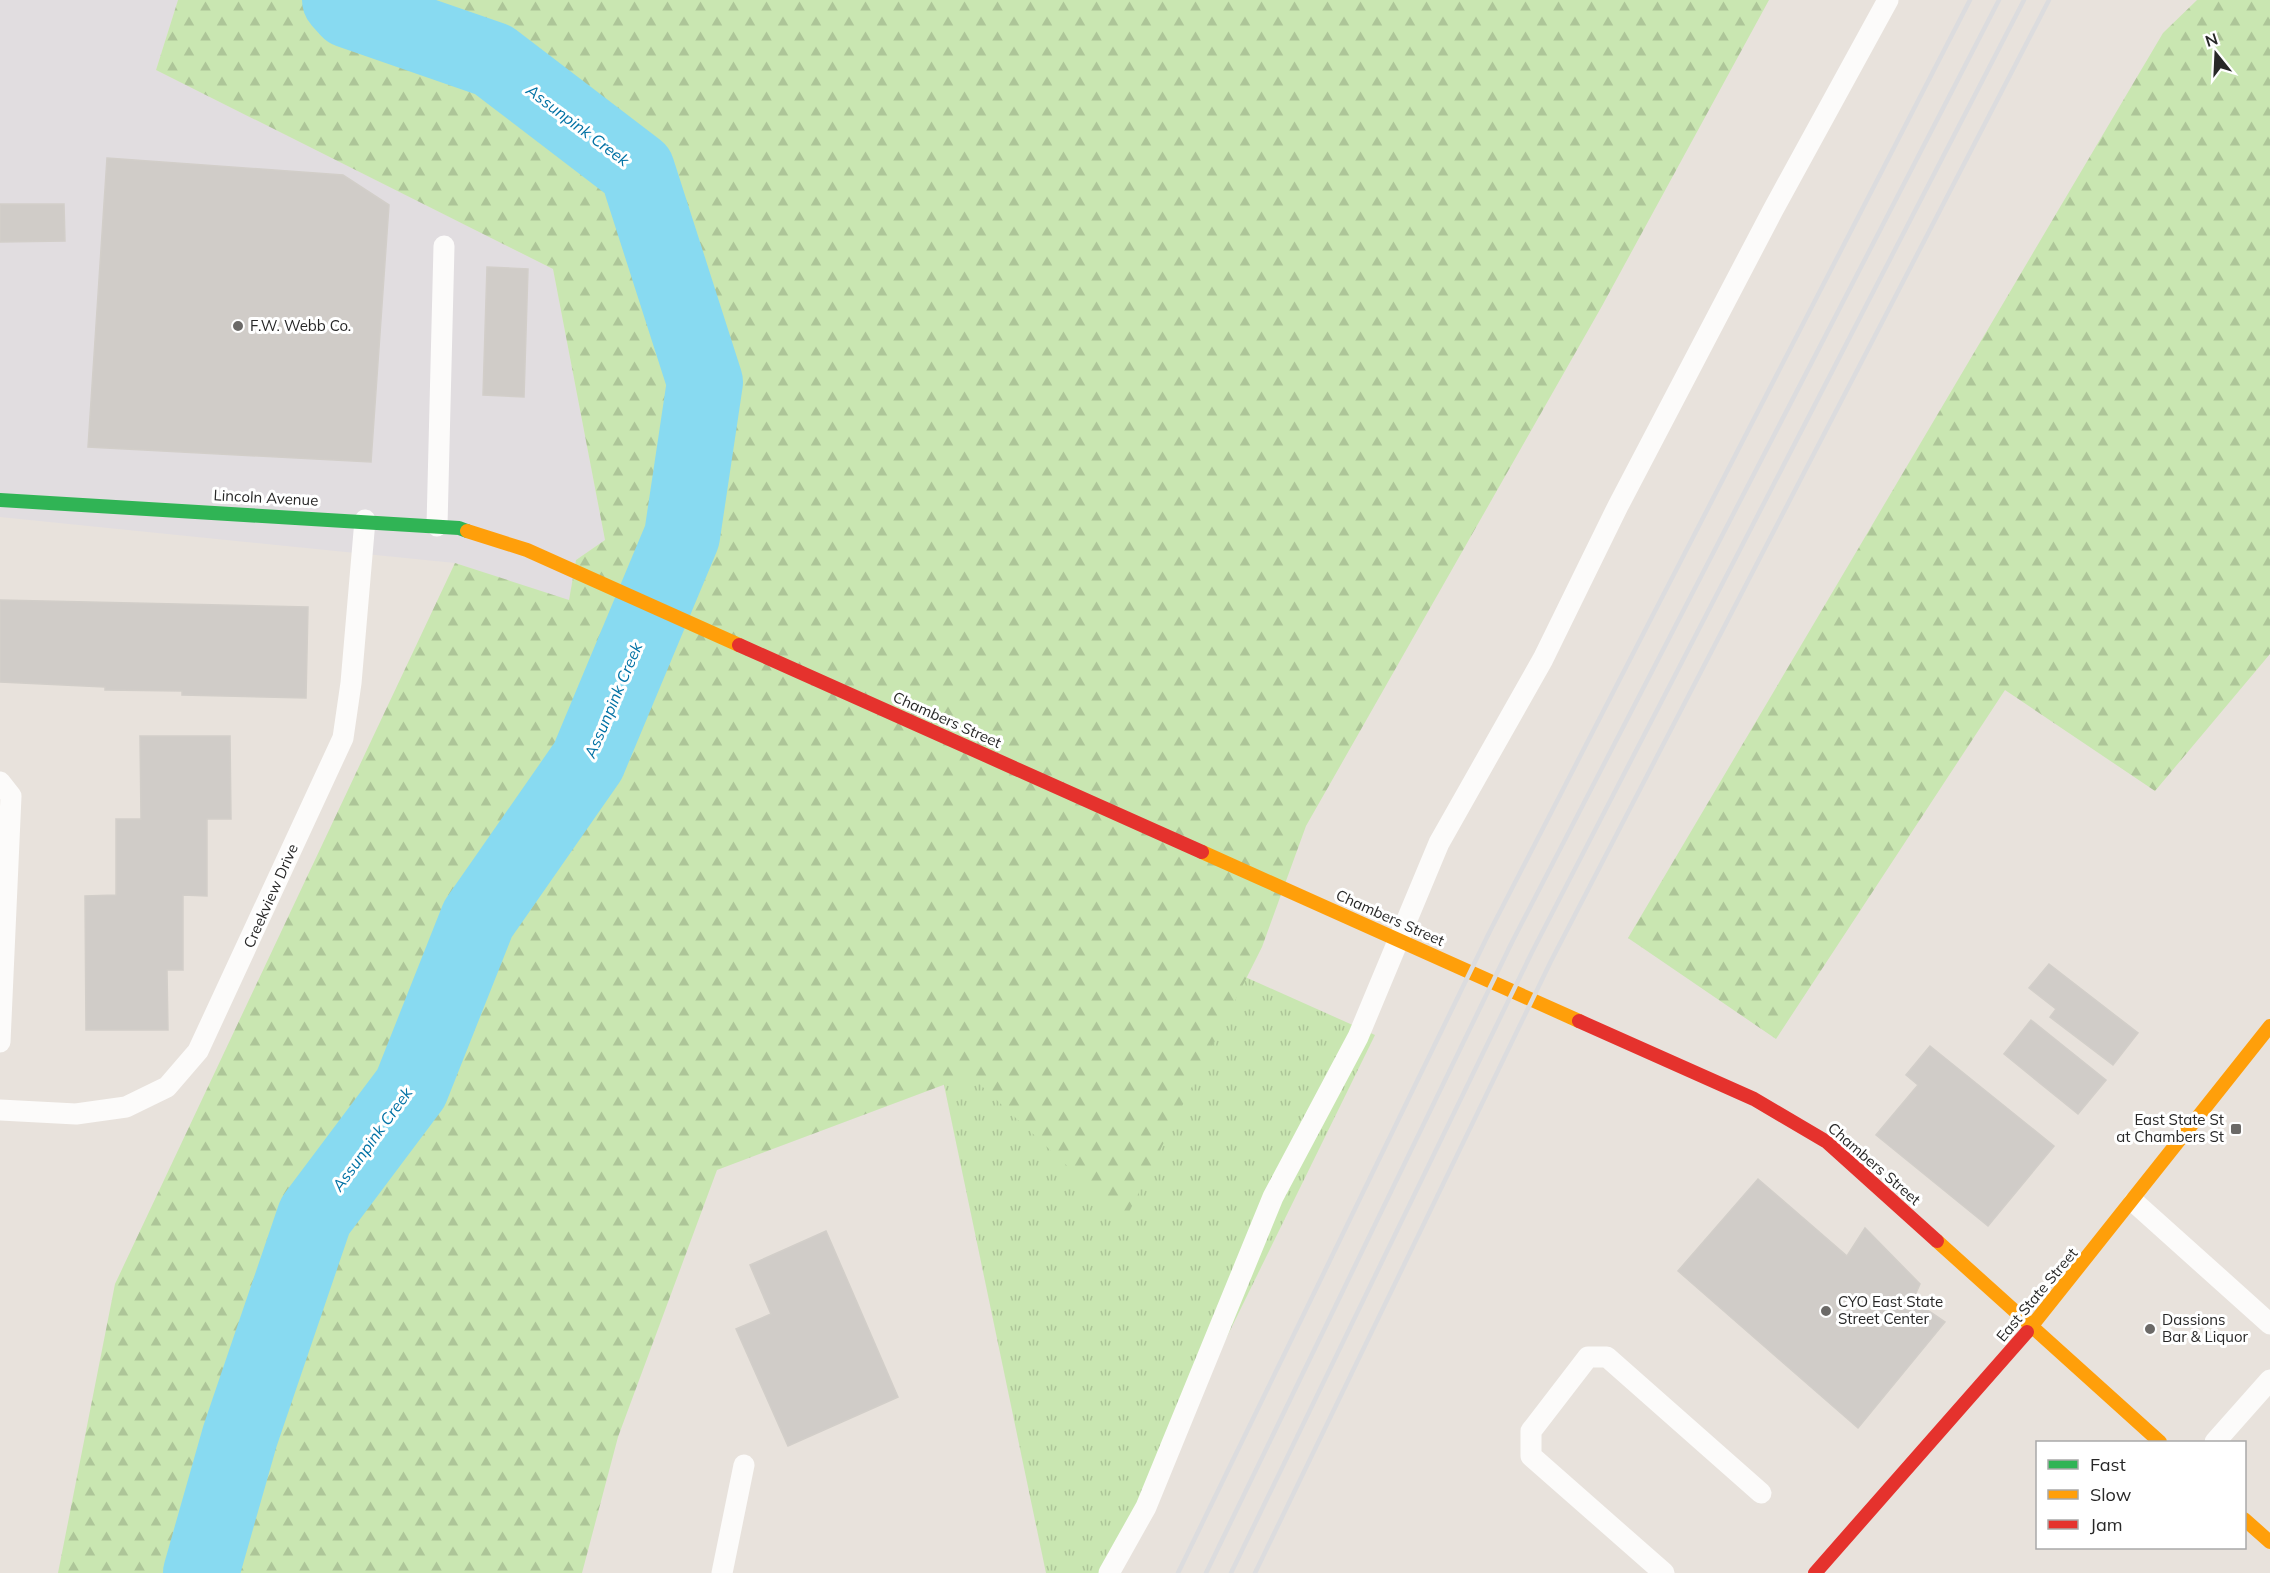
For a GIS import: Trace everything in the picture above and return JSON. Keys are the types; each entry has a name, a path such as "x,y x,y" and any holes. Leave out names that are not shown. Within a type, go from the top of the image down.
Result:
{"street":[{"name":"Lincoln Avenue","path":"0,500 365,520 459,528 527,550"},
{"name":"Chambers Street","path":"527,550 1754,1099 1827,1142 2158,1441"},
{"name":"East State Street","path":"1815,1573 2031,1327 2133,1202 2270,1026"},
{"path":"2246,1521 2270,1542"}],"lane":[{"path":"1109,1573 1146,1507 1273,1197 1358,1037 1439,843 1543,659 1624,496 1773,210 1887,0"},
{"path":"437,526 444,246"},
{"name":"Creekview Drive","path":"0,1110 76,1114 126,1107 167,1087 198,1051 343,738 351,683 365,520"},
{"path":"0,782 11,795 0,1042"},
{"path":"2133,1202 2270,1324"},
{"path":"1664,1573 1531,1456 1531,1431 1588,1357 1608,1357 1761,1493"},
{"path":"2217,1441 2270,1380"},
{"path":"722,1573 744,1465"}],"shaded area":[{"path":"0,0 178,0 156,70 553,269 605,540 576,560 569,601 455,563 0,517"}],"green space":[{"path":"178,0 1769,0 1602,306 1306,826 1262,947 1125,1220 970,1075 717,1170 618,1437 582,1573 58,1573 115,1284 455,563 569,600 576,560 605,540 553,269 156,70"},
{"path":"2197,0 2270,0 2270,654 2155,791 2005,690 1776,1039 1628,938 2163,33"},
{"path":"888,817 1375,1035 1111,1573 1046,1573"}],"building":[{"name":"F.W. Webb Co.","path":"107,158 343,175 389,205 371,462 88,447"},
{"path":"0,204 64,204 65,241 0,242"},
{"path":"487,267 528,269 524,397 483,395"},
{"path":"0,600 308,607 306,698 182,695 182,691 105,690 105,687 0,682"},
{"path":"140,736 230,736 231,819 207,819 207,896 183,895 183,970 167,970 168,1030 86,1030 85,896 116,895 116,819 141,819"},
{"path":"2049,964 2138,1033 2113,1065 2050,1017 2056,1009 2029,988"},
{"path":"2031,1020 2106,1080 2078,1114 2004,1054"},
{"path":"1930,1046 2054,1146 1988,1226 1876,1135 1918,1085 1906,1075"},
{"name":"CYO East State Street Center","path":"1758,1179 1847,1256 1865,1228 1920,1284 1913,1300 1945,1322 1858,1428 1678,1271"},
{"path":"826,1231 898,1397 788,1446 736,1329 771,1314 750,1265"}],"waterway":[{"name":"Assunpink Creek","path":"201,1573 240,1436 315,1216 411,1088 478,919 588,761 682,536 705,382 637,170 493,60 349,10 340,0"}],"railway":[{"path":"1178,1573 1490,931 1970,0"},
{"path":"1206,1573 1512,942 1999,0"},
{"path":"1231,1573 1532,952 2024,0"},
{"path":"1255,1573 1551,961 2049,0"}],"traffic: fast":[{"path":"0,500 459,528 467,531"}],"traffic: slow":[{"path":"467,531 527,550 739,645"},
{"path":"1202,852 1579,1021"},
{"path":"2027,1332 2270,1026"},
{"path":"1937,1241 2159,1441"},
{"path":"2246,1521 2270,1542"}],"traffic: jam":[{"path":"739,645 1202,852"},
{"path":"1579,1021 1754,1099 1827,1142 1937,1241"},
{"path":"1815,1573 2027,1332"}],"place":[{"name":"F.W. Webb Co.","path":"238,326"},
{"name":"East State St at Chambers St","path":"2236,1129"},
{"name":"CYO East State Street Center","path":"1826,1311"},
{"name":"Dassions Bar & Liquor","path":"2150,1329"}]}
